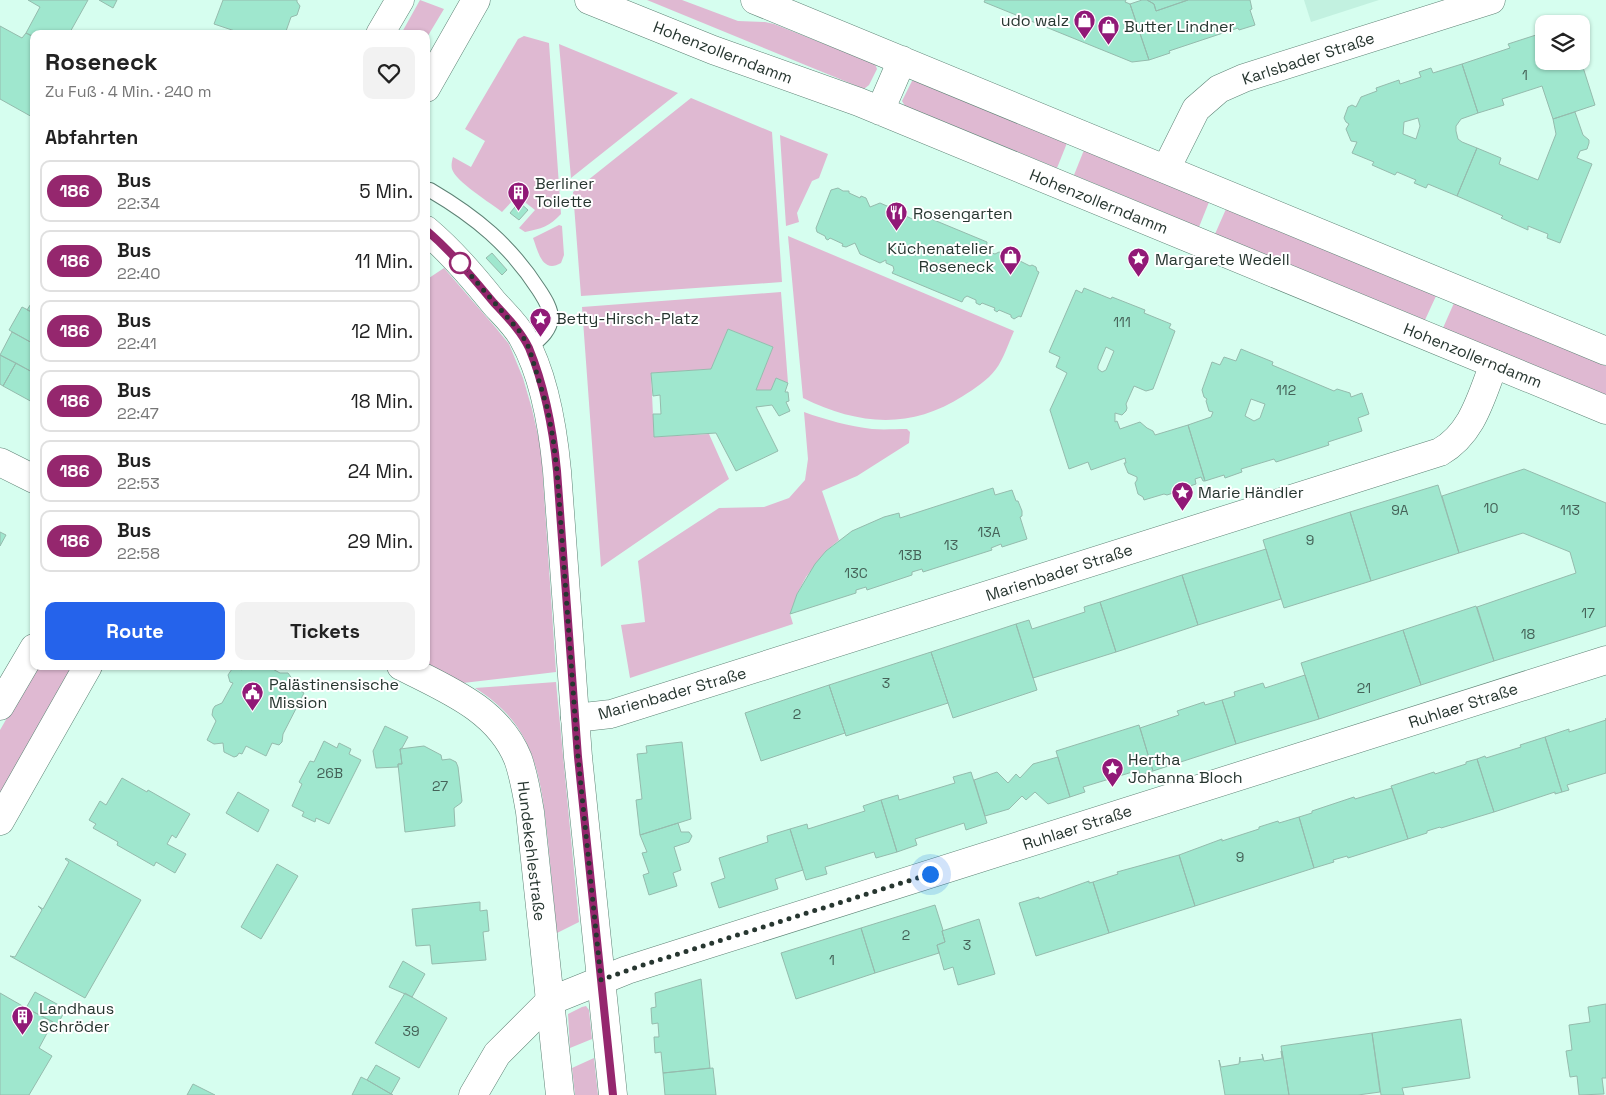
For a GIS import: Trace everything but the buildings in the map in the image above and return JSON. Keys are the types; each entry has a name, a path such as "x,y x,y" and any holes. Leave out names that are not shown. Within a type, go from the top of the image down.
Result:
{"main road":[{"path":"382,30 400,0"},
{"path":"430,81 476,0"},
{"name":"Hohenzollerndamm","path":"589,0 713,50 880,111 1606,410"},
{"path":"755,0 1606,351"},
{"name":"Karlsbader Straße","path":"1166,169 1196,109 1219,88 1244,78 1491,0"},
{"path":"880,111 902,60"},
{"path":"430,234 460,263 521,333 529,348 547,407 555,449 575,718 613,1095"},
{"name":"Marienbader Straße","path":"575,718 611,714 1440,452 1453,444 1471,422 1494,364"},
{"path":"0,462 30,477"},
{"path":"0,706 30,655"},
{"name":"Ruhlaer Straße","path":"550,1001 646,964 1606,660"},
{"path":"0,821 86,670"},
{"name":"Hundekehlestraße","path":"408,670 483,712 503,733 518,759 530,812 560,1095"},
{"path":"474,1095 498,1054 550,1001"}],"lane":[{"path":"430,190 462,209 482,224 516,257 530,277 548,307 551,319 544,334 529,348"}],"shaded area":[{"path":"420,0 444,9 430,32 430,30 403,30"},
{"path":"647,0 682,0 738,21 774,24 875,64 877,69 869,85 864,89"},
{"path":"1304,0 1379,0 1311,22"},
{"path":"524,36 549,43 561,214 545,226 525,232 519,228 535,210 517,196 502,212 460,180 452,169 453,157 471,167 485,141 465,129 518,39"},
{"path":"559,44 678,93 571,178"},
{"path":"912,81 1067,143 1057,168 905,106 902,101"},
{"path":"691,98 772,132 782,282 581,296 573,192"},
{"path":"780,135 828,154 819,178 812,181 797,213 799,222 786,226"},
{"path":"1084,150 1209,202 1199,227 1074,175"},
{"path":"1226,209 1436,296 1425,320 1215,234"},
{"path":"559,225 562,226 564,255 561,263 549,266 539,255 533,238"},
{"path":"788,236 1014,331 999,365 985,381 963,396 943,407 904,419 884,420 844,414 803,398"},
{"path":"444,268 509,344 523,378 541,449 556,672 463,683 430,666 430,277"},
{"path":"781,292 788,383 776,378 771,390 756,390 773,347 728,329 711,369 651,373 654,437 709,434 729,479 601,567 582,307"},
{"path":"1454,303 1606,366 1606,395 1443,328"},
{"path":"804,412 863,428 907,429 910,432 909,443 857,476 822,491 839,540 826,551 806,577 797,594 790,614 793,624 630,678 621,625 645,622 638,561 719,508 764,507 789,498 805,480 808,459"},
{"path":"35,670 73,670 0,798 0,730"},
{"path":"556,682 579,922 557,933 542,796 532,755 523,736 511,719 495,703 475,688"},
{"path":"586,1006 589,1010 592,1039 570,1048 568,1014"},
{"path":"594,1058 598,1095 575,1095 572,1068"}],"bus line":[{"name":"186","path":"430,233 460,263 521,333 529,348 537,372 552,426 578,757 613,1095"}],"place":[{"name":"udo walz","path":"1085,39"},
{"name":"Butter Lindner","path":"1108,45"},
{"name":"Berliner Toilette","path":"519,211"},
{"name":"Rosengarten","path":"897,232"},
{"name":"Küchenatelier Roseneck","path":"1010,276"},
{"name":"Margarete Wedell","path":"1139,278"},
{"name":"Betty-Hirsch-Platz","path":"540,337"},
{"name":"Marie Händler","path":"1182,511"},
{"name":"Palästinensische Mission","path":"253,712"},
{"name":"Hertha Johanna Bloch","path":"1112,787"},
{"name":"Landhaus Schröder","path":"23,1036"}],"route":[{"path":"460,263 521,333 529,348 537,372 552,426 578,757 601,980 930,874"}]}
